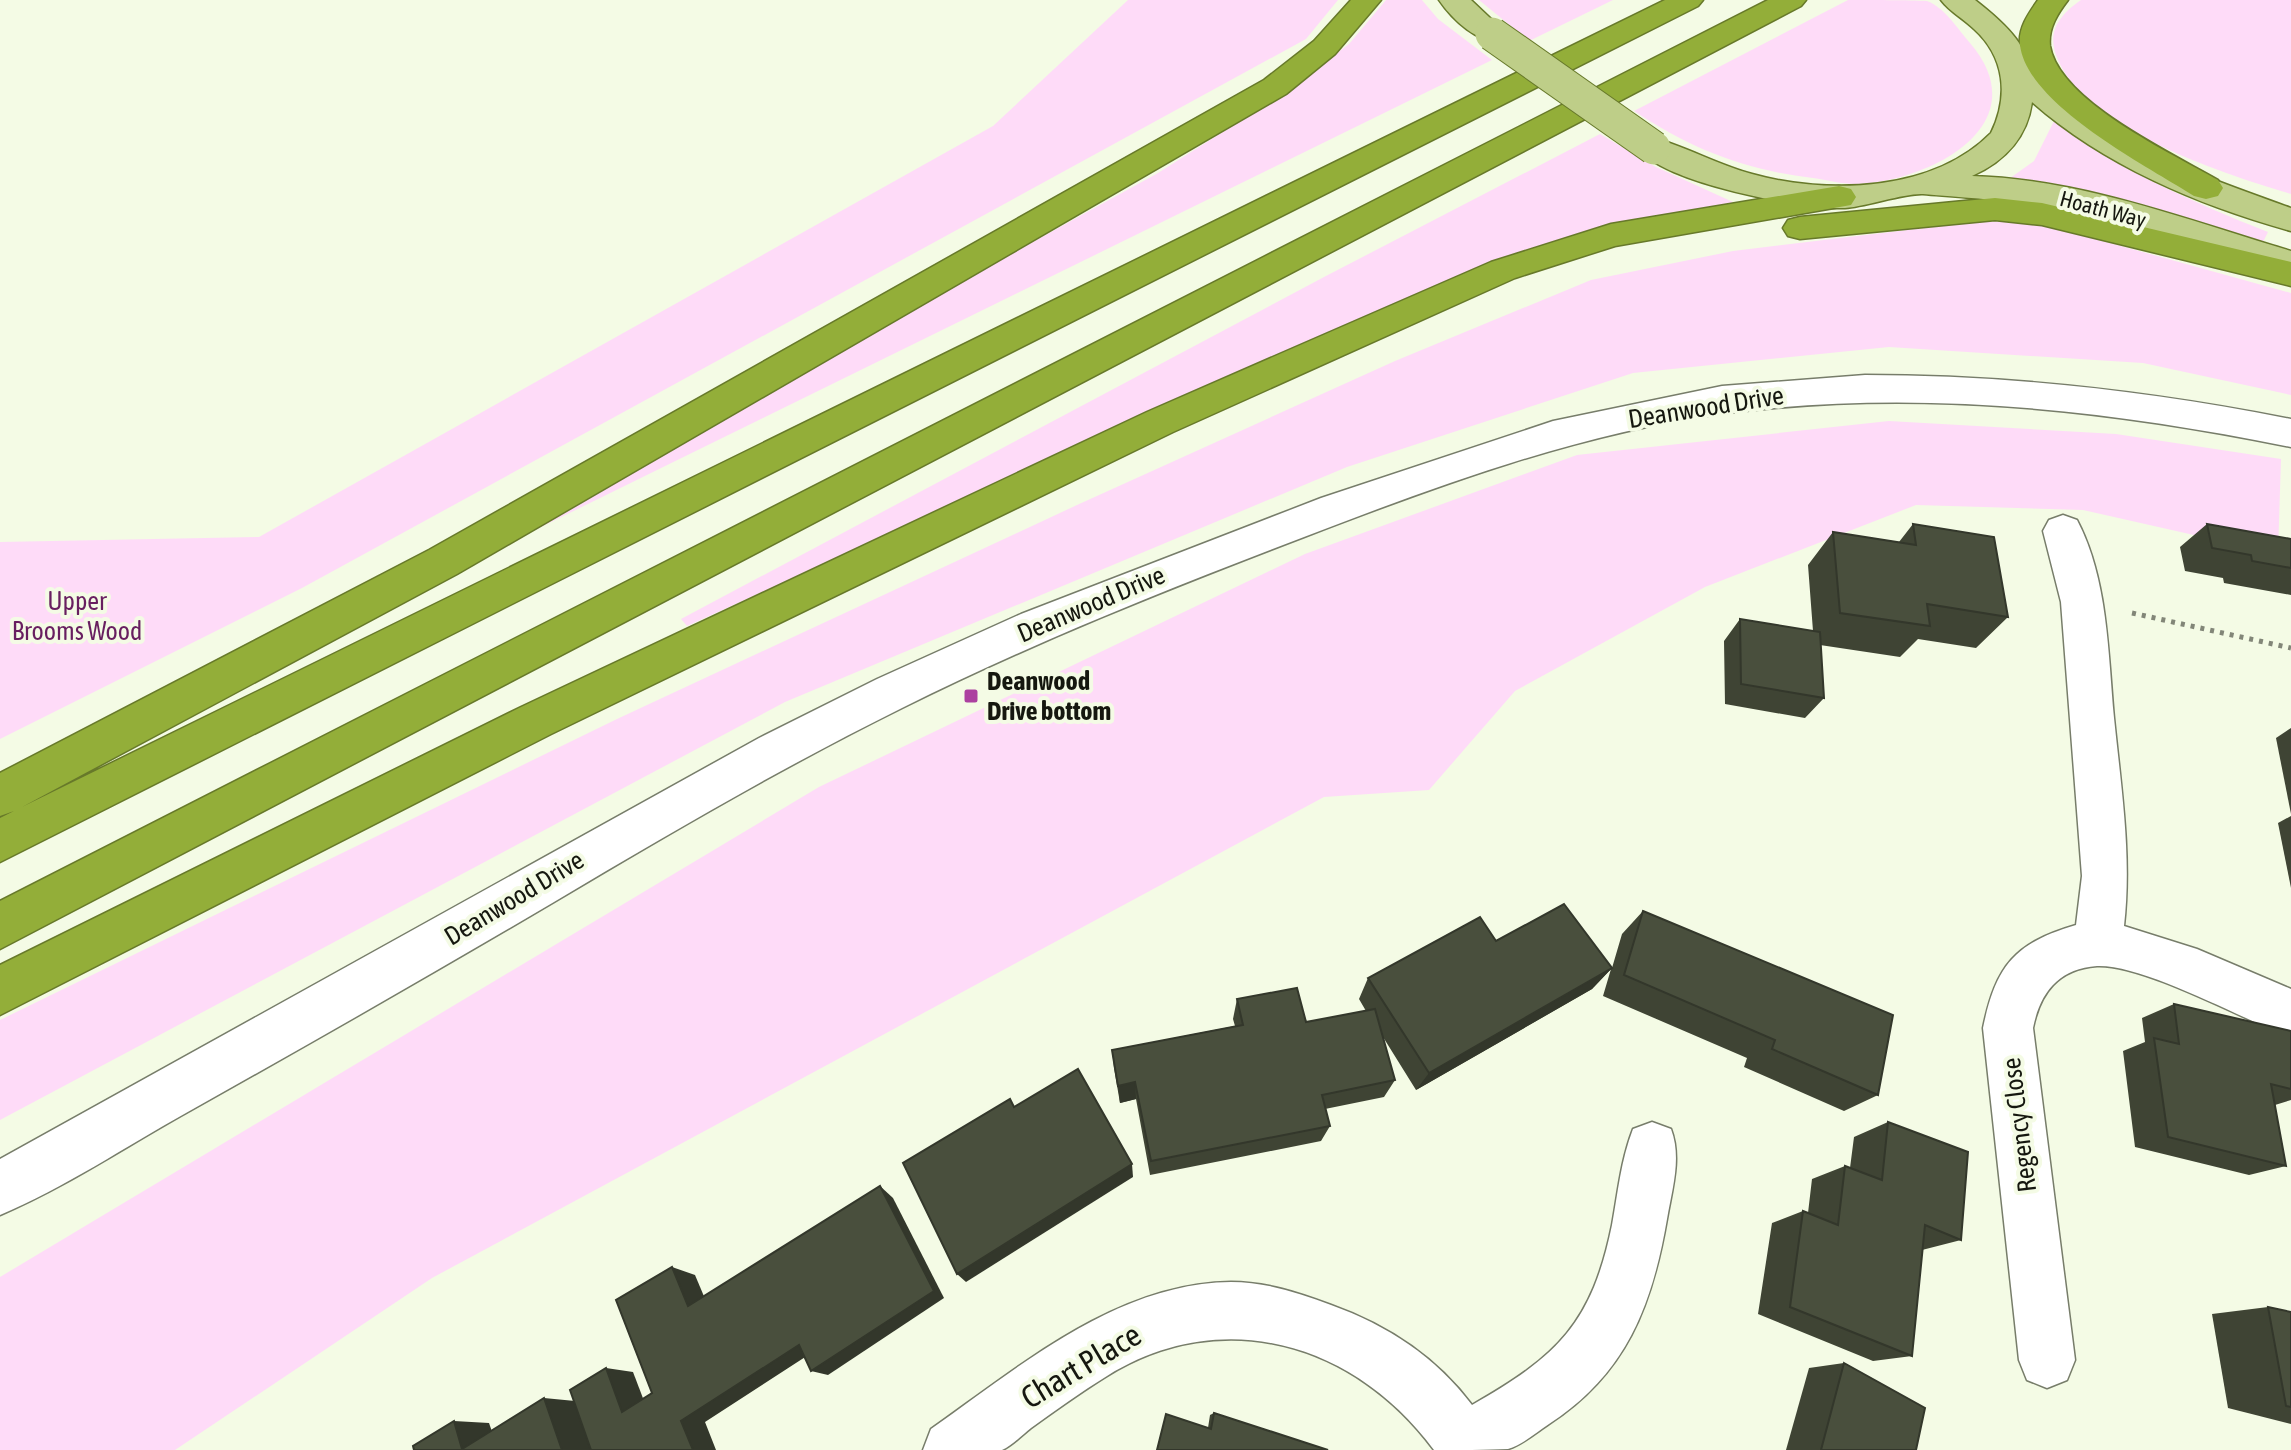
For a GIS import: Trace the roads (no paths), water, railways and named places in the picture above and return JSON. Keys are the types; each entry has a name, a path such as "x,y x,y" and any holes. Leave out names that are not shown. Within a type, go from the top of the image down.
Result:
{"highway":[{"path":"0,796 443,562 1275,87 1310,63 1340,34 1366,0"},
{"path":"0,841 1688,0"},
{"path":"0,926 1791,0"},
{"path":"2014,62 2016,19 2028,0"},
{"path":"2053,0 2041,16 2036,32 2036,49 2050,78 2085,111 2206,188"},
{"path":"0,991 535,721 1160,422 1503,270 1558,249 1676,222 1839,197"},
{"path":"1360,335 1512,293 1630,253 1706,239 1947,211 1995,209 2042,214 2291,274"}],"main road":[{"path":"1454,0 1492,34 1654,148 1688,165 1775,190 1839,197 1910,187 1976,161 2000,143 2013,121 2014,62"},
{"name":"Hoath Way","path":"1956,0 2071,119 2104,142 2137,161 2291,220"},
{"name":"Hoath Way","path":"1910,187 1984,186 2060,197 2291,263"}],"street":[{"name":"Deanwood Drive","path":"0,1188 438,944 648,819 886,695 1166,572 1414,480 1585,427 1663,410 1721,400 1852,389 1936,389 2089,400 2236,421 2291,433"},
{"path":"2063,531 2082,602 2106,876 2098,943"},
{"name":"Regency Close","path":"2047,1360 2008,1028 2012,1002 2023,976 2043,961 2070,948 2098,943 2136,949 2205,972 2291,1014"},
{"name":"Chart Place","path":"952,1450 1103,1346 1154,1322 1210,1308 1259,1311 1310,1322 1359,1345 1398,1370 1430,1399 1466,1446 1563,1377 1594,1347 1616,1309 1633,1246 1652,1148"}],"place":[{"name":"Deanwood Drive bottom","path":"971,696"}],"park label":[{"name":"Upper Brooms Wood","path":"77,616"}]}
